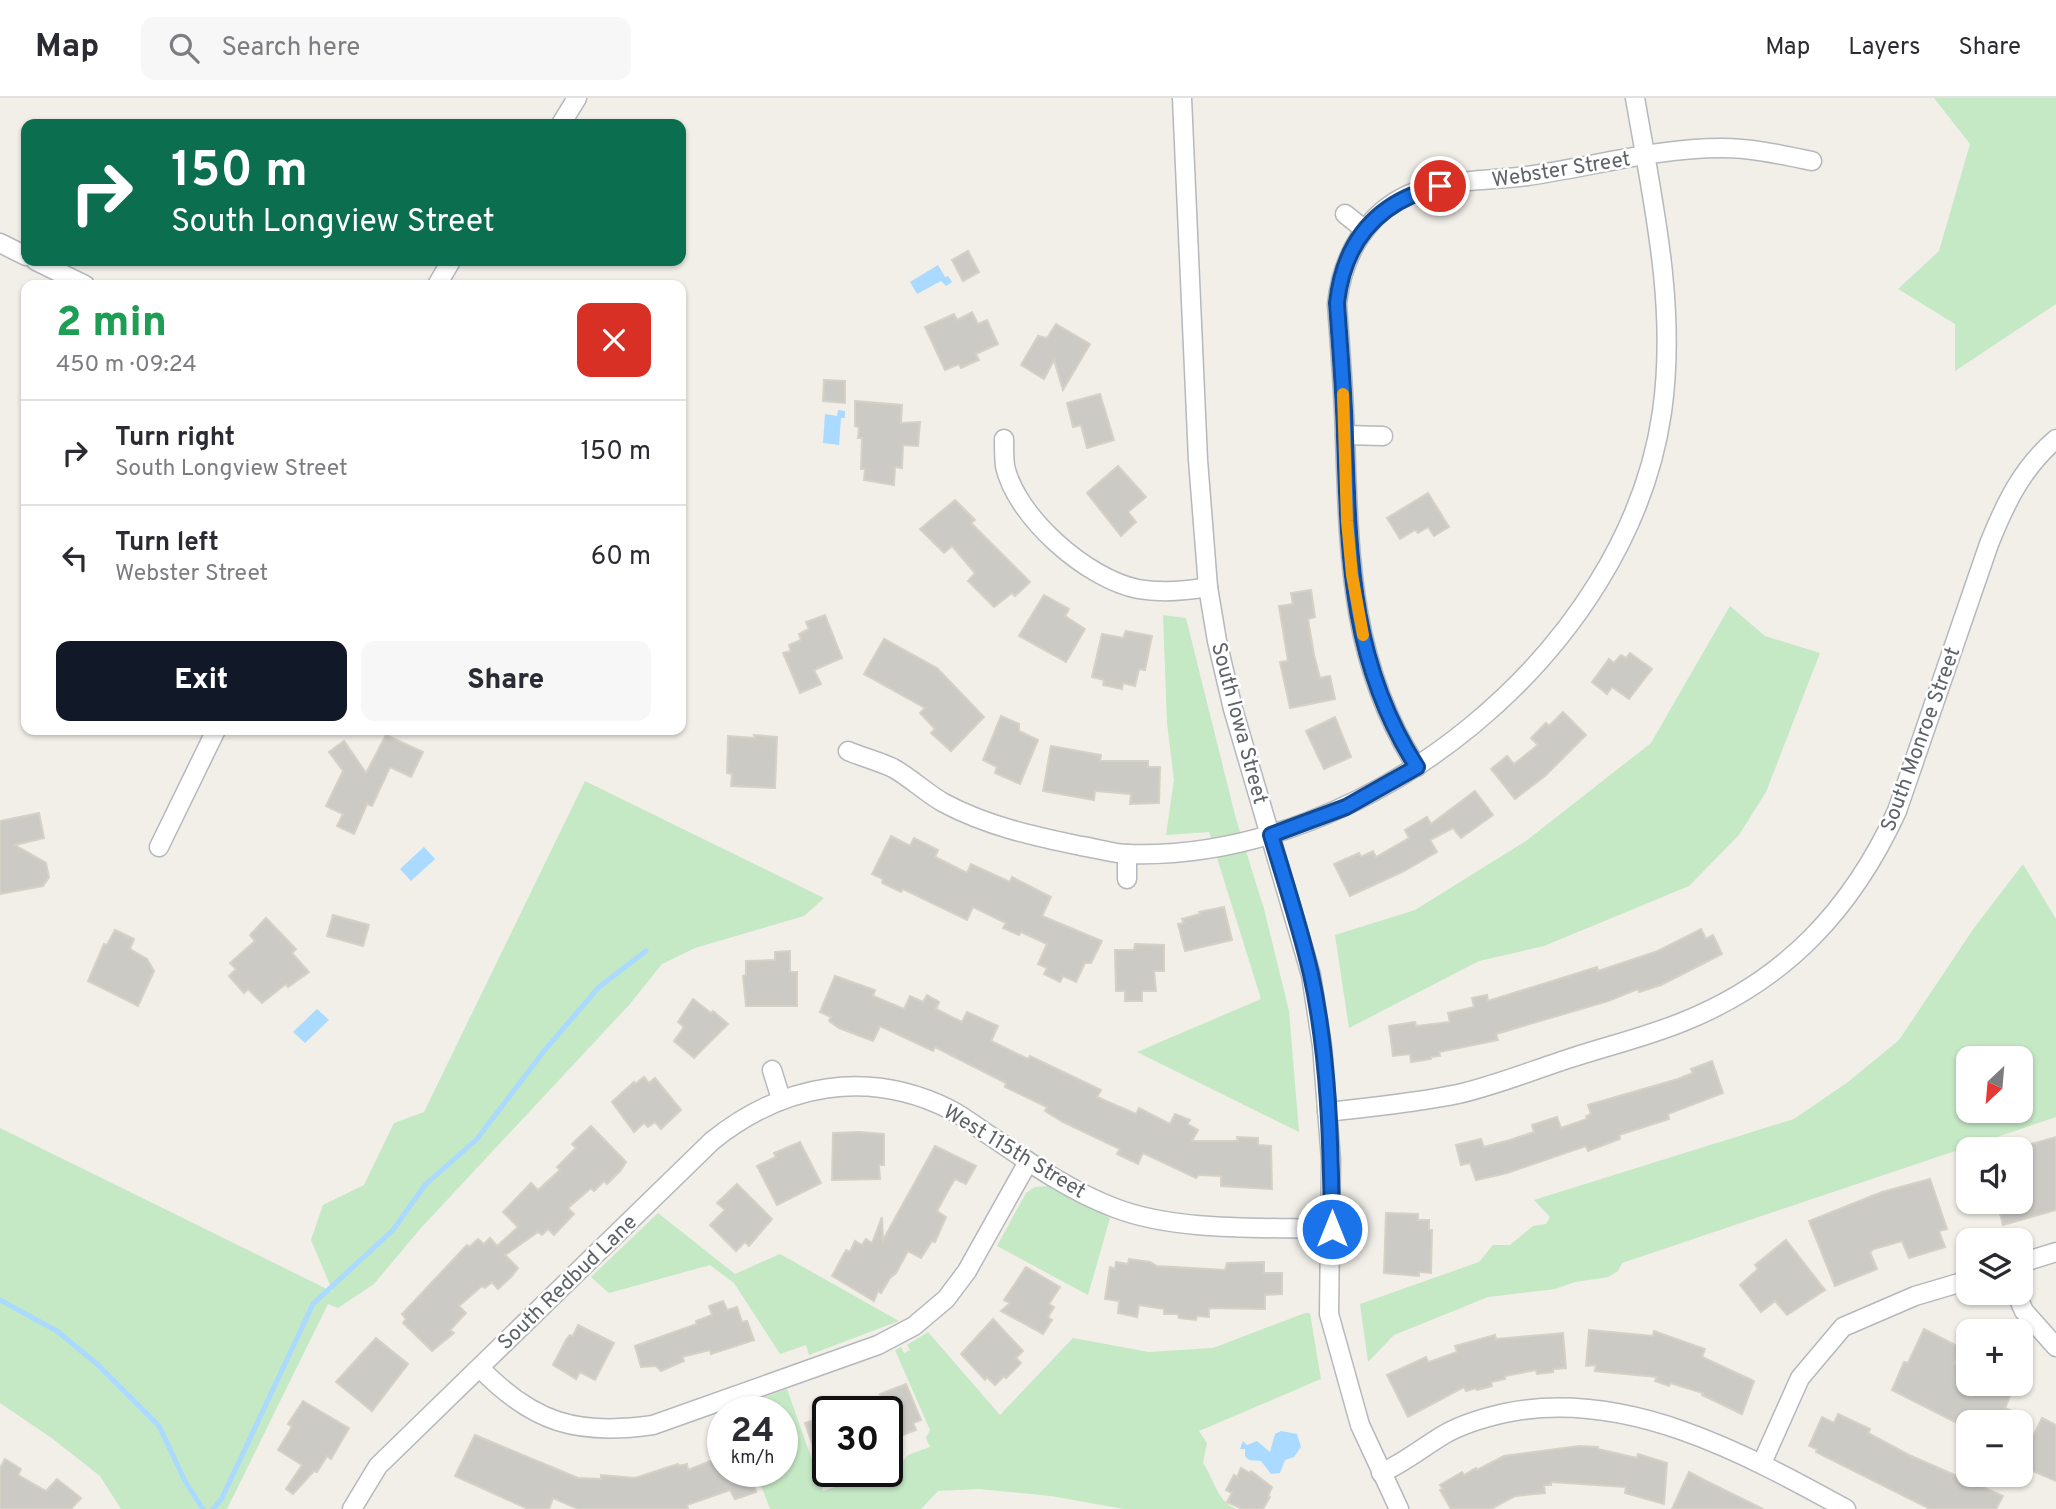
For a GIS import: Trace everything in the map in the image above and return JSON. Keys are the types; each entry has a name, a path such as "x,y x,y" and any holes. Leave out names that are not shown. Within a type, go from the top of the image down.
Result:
{"street":[{"path":"564,119 576,98"},
{"name":"South Iowa Street","path":"1182,98 1198,460 1208,587 1233,709 1311,975 1322,1046 1331,1160 1329,1314 1345,1380 1360,1425 1399,1509"},
{"path":"848,751 894,769 942,802 998,827 1127,854 1196,849 1271,835 1346,807 1417,767 1509,694 1547,655 1578,616 1607,567 1632,517 1662,415 1666,374 1666,278 1635,98"},
{"name":"Webster Street","path":"1417,767 1395,733 1381,701 1363,638 1350,562 1337,303 1339,280 1347,257 1382,211 1411,193 1440,186 1646,156 1723,148 1812,161"},
{"path":"1345,214 1365,230"},
{"path":"0,243 21,254"},
{"path":"46,266 75,280"},
{"path":"1345,435 1383,436"},
{"path":"1003,439 1006,467 1018,494 1048,536 1091,571 1138,589 1187,590 1208,587"},
{"name":"South Monroe Street","path":"1327,1112 1396,1105 1461,1093 1683,1022 1723,1004 1759,982 1828,922 1847,899 1881,845 1897,811 2004,506 2021,476 2056,439"},
{"path":"159,847 214,735"},
{"path":"1127,854 1127,878"},
{"path":"772,1070 781,1098"},
{"name":"West 115th Street","path":"781,1098 824,1088 866,1087 909,1093 952,1110 1028,1162 1070,1187 1115,1208 1155,1220 1332,1229"},
{"name":"South Redbud Lane","path":"352,1509 378,1466 712,1141 742,1119 781,1098"},
{"path":"480,1368 501,1390 529,1409 569,1425 613,1430 653,1425 878,1345 914,1326 946,1299 967,1271 1028,1162"},
{"path":"2033,1259 2056,1252"},
{"path":"1762,1462 1800,1378 1843,1327 1915,1296 1956,1284"},
{"path":"2021,1305 2056,1347"},
{"path":"1381,1473 1399,1465 1447,1433 1505,1413 1580,1406 1662,1424 1762,1462 1846,1509"}],"green space":[{"path":"1934,98 2056,98 2056,304 1955,371 1955,324 1898,289 1939,251 1970,144"},
{"path":"1730,606 1765,636 1820,653 1766,792 1739,835 1689,886 1544,946 1479,961 1349,1028 1335,935 1415,910 1526,841 1651,743"},
{"path":"1163,615 1186,618 1236,819 1264,909 1289,1011 1299,1132 1137,1052 1261,999 1209,832 1166,835 1174,780 1167,723"},
{"path":"585,781 824,898 804,916 695,948 662,964 629,1005 420,1229 374,1284 338,1308 328,1304 227,1509 121,1509 100,1476 53,1439 0,1403 0,1128 333,1292 311,1240 323,1205 364,1185 394,1123 424,1112"},
{"path":"2023,864 2056,919 2056,1117 1997,1137 1956,1137 1956,1151 1622,1263 1618,1271 1608,1277 1575,1282 1555,1289 1488,1297 1394,1335 1368,1362 1360,1304 1479,1262 1493,1245 1510,1245 1533,1226 1546,1224 1550,1217 1534,1200 1794,1119 1848,1082 1899,1040 1974,928"},
{"path":"1051,1186 1110,1218 1088,1295 997,1246 1026,1193 1035,1187"},
{"path":"658,1213 735,1274 780,1254 899,1321 809,1355 806,1345 780,1354 734,1283 710,1265 609,1293 591,1277"},
{"path":"1310,1313 1321,1379 1199,1431 1207,1443 1203,1463 1224,1501 1236,1509 1124,1509 1051,1496 979,1489 938,1491 921,1509 770,1509 762,1487 798,1487 798,1420 812,1460 812,1487 822,1487 823,1491 835,1487 903,1487 903,1461 908,1455 930,1447 926,1438 930,1430 895,1350 901,1347 904,1353 910,1350 907,1345 928,1332 1000,1415 1073,1338 1149,1352 1213,1348"},
{"path":"787,1389 789,1396 768,1396"}],"water":[{"path":"938,265 945,277 948,276 952,282 946,286 941,281 917,294 910,282"},
{"path":"838,410 845,411 845,418 841,418 839,445 823,443 825,414 837,416"},
{"path":"424,847 435,859 411,881 400,869"},
{"path":"317,1009 329,1020 305,1043 293,1032"},
{"path":"1281,1431 1297,1434 1301,1447 1294,1457 1285,1460 1280,1473 1271,1474 1261,1461 1249,1460 1245,1456 1245,1449 1240,1449 1243,1441 1247,1445 1257,1441 1270,1452 1275,1434"}],"building":[{"path":"968,251 979,272 963,281 952,260"},
{"path":"972,312 978,324 987,320 998,344 976,354 979,360 961,368 959,364 945,370 925,327 954,314 957,320"},
{"path":"1056,324 1090,344 1063,390 1054,360 1044,379 1021,365 1038,336 1047,338"},
{"path":"824,380 845,381 845,403 823,401"},
{"path":"1100,394 1114,440 1087,448 1081,425 1073,427 1067,403"},
{"path":"855,401 902,405 901,423 920,422 918,446 903,445 902,468 895,467 894,485 864,480 865,469 861,469 862,438 858,438 859,427 855,426"},
{"path":"1118,466 1146,497 1128,512 1136,522 1121,536 1087,493"},
{"path":"1428,493 1449,527 1434,536 1428,527 1418,533 1415,530 1400,539 1387,518"},
{"path":"955,500 975,520 971,523 1030,582 1015,596 1012,593 994,607 968,581 975,573 952,546 944,553 920,529"},
{"path":"1311,590 1315,617 1308,619 1314,655 1320,678 1330,676 1335,699 1290,708 1280,662 1288,661 1279,606 1293,604 1291,593"},
{"path":"1044,595 1069,609 1065,616 1085,629 1066,662 1019,636"},
{"path":"825,615 842,658 814,670 821,684 800,693 783,653 791,651 789,645 801,640 799,634 809,629 806,622"},
{"path":"1126,631 1152,636 1145,670 1139,669 1135,686 1123,683 1122,689 1103,685 1104,680 1092,677 1102,634 1123,638"},
{"path":"884,639 937,668 984,717 951,751 931,733 935,729 920,713 925,708 864,674"},
{"path":"1630,653 1652,669 1629,699 1612,687 1607,694 1592,682 1609,659 1614,663 1621,655 1626,658"},
{"path":"1563,712 1586,735 1545,776 1515,799 1491,769 1507,756 1514,764 1538,745 1531,738 1546,723 1549,726"},
{"path":"1001,716 1019,724 1019,731 1038,740 1020,784 995,773 997,767 983,760"},
{"path":"1335,717 1351,757 1324,769 1306,731"},
{"path":"386,735 423,752 411,777 390,767 372,806 367,804 354,834 337,826 343,814 326,806 343,771 329,752 344,741 366,773"},
{"path":"754,735 777,737 775,788 731,786 732,774 727,773 728,736 755,738"},
{"path":"1051,746 1101,755 1100,761 1148,761 1148,767 1160,767 1159,803 1130,804 1131,794 1095,791 1094,800 1043,791"},
{"path":"1475,791 1493,815 1461,838 1453,828 1430,840 1437,852 1350,896 1334,864 1359,853 1361,857 1373,851 1376,857 1409,838 1405,830 1427,817 1431,824"},
{"path":"39,813 44,838 15,845 46,863 49,877 43,886 0,894 0,821"},
{"path":"891,836 910,846 914,838 938,850 935,857 967,873 971,864 1010,882 1012,877 1051,897 1042,916 1102,941 1091,963 1085,963 1076,982 1063,976 1060,982 1044,974 1047,968 1038,964 1047,944 1021,932 1019,935 1003,928 1006,923 973,907 967,920 903,889 901,892 882,883 883,879 872,874"},
{"path":"1224,907 1232,940 1185,951 1178,924 1184,923 1182,919"},
{"path":"333,915 369,925 363,946 327,936"},
{"path":"266,918 296,949 292,953 309,972 288,987 286,984 262,1003 248,989 244,993 229,976 236,969 230,963 255,941 250,935"},
{"path":"1701,929 1706,939 1713,935 1722,954 1661,985 1639,992 1638,989 1608,1001 1496,1034 1498,1040 1439,1052 1440,1056 1431,1059 1411,1062 1410,1054 1393,1056 1389,1026 1415,1022 1416,1026 1450,1022 1448,1013 1474,1007 1472,998 1487,995 1488,1001 1597,967 1598,971 1658,951"},
{"path":"115,930 134,939 130,949 147,959 154,971 138,1006 88,981 104,944 107,945"},
{"path":"1135,944 1164,945 1164,971 1154,971 1156,991 1142,991 1142,1001 1125,1001 1125,991 1116,991 1115,950 1134,950"},
{"path":"790,951 790,972 797,972 797,1006 746,1006 743,976 746,975 746,961 775,960 775,952"},
{"path":"835,976 875,990 873,996 904,1009 910,996 923,1002 927,995 939,1002 936,1009 962,1022 967,1012 998,1026 991,1041 1028,1059 1030,1056 1101,1090 1097,1097 1136,1114 1139,1108 1170,1124 1175,1114 1190,1120 1187,1124 1198,1130 1192,1141 1258,1138 1258,1145 1271,1146 1272,1189 1221,1186 1221,1176 1198,1175 1196,1178 1143,1153 1138,1164 1117,1154 1120,1149 1063,1122 1045,1111 1047,1107 1005,1087 1006,1083 935,1047 933,1051 880,1026 873,1041 839,1028 829,1021 831,1017 820,1012"},
{"path":"693,999 728,1024 694,1058 674,1041 684,1027 678,1022"},
{"path":"1712,1061 1723,1093 1668,1114 1669,1119 1619,1135 1620,1139 1588,1151 1586,1146 1507,1173 1476,1180 1470,1163 1461,1165 1456,1145 1481,1139 1484,1147 1510,1140 1534,1132 1532,1125 1557,1117 1561,1128 1587,1119 1586,1116 1591,1114 1588,1105 1678,1079 1693,1073 1691,1069"},
{"path":"644,1077 649,1083 655,1078 681,1110 661,1129 655,1122 648,1127 644,1123 634,1132 612,1102 634,1082 635,1084"},
{"path":"591,1126 626,1162 621,1170 607,1184 604,1181 594,1191 591,1188 568,1208 574,1214 554,1235 548,1229 542,1235 538,1232 505,1255 518,1268 512,1276 498,1289 492,1282 485,1288 482,1286 459,1306 466,1313 450,1330 454,1333 432,1351 403,1323 406,1319 402,1314 467,1245 469,1247 478,1239 484,1244 490,1238 497,1246 518,1227 503,1212 531,1183 538,1190 560,1170 557,1167 576,1148 572,1144"},
{"path":"833,1133 884,1134 884,1165 879,1165 880,1179 832,1180"},
{"path":"2056,1137 2056,1210 2003,1225 2000,1214 2033,1214 2033,1144"},
{"path":"800,1142 821,1183 777,1205 757,1166 776,1157 774,1153"},
{"path":"935,1146 976,1166 966,1184 955,1179 937,1211 946,1217 935,1242 932,1241 921,1258 908,1251 896,1273 881,1293 878,1291 874,1301 832,1276 846,1250 850,1252 855,1241 862,1245 866,1239 872,1243 882,1217 883,1240"},
{"path":"1930,1179 1947,1229 1939,1231 1945,1247 1909,1258 1902,1241 1874,1249 1870,1252 1877,1269 1835,1286 1809,1221 1882,1192"},
{"path":"737,1184 772,1219 749,1246 745,1242 736,1251 710,1225 725,1210 717,1203"},
{"path":"1386,1213 1418,1214 1418,1220 1429,1220 1429,1230 1432,1230 1431,1273 1419,1272 1419,1276 1384,1273"},
{"path":"1786,1240 1825,1290 1787,1315 1775,1301 1761,1312 1740,1285 1758,1269 1755,1265"},
{"path":"1129,1259 1150,1262 1157,1266 1225,1270 1227,1263 1264,1262 1264,1273 1282,1273 1282,1294 1265,1295 1265,1309 1209,1308 1209,1317 1197,1316 1196,1320 1179,1318 1178,1314 1164,1314 1164,1309 1139,1305 1137,1317 1118,1313 1119,1301 1105,1299 1110,1267 1115,1269 1116,1262 1128,1264"},
{"path":"1026,1267 1060,1287 1049,1304 1054,1307 1048,1317 1052,1320 1043,1334 1001,1311 1010,1303 1004,1300"},
{"path":"723,1301 727,1310 737,1307 742,1322 747,1321 754,1340 711,1354 710,1350 682,1357 684,1361 661,1371 656,1366 641,1367 635,1346 697,1324 696,1321 712,1315 709,1306"},
{"path":"993,1319 1023,1351 1016,1358 1021,1363 995,1385 987,1377 985,1380 961,1354"},
{"path":"578,1325 614,1343 595,1380 580,1372 576,1379 553,1365 566,1340 570,1335 573,1336"},
{"path":"1924,1329 1956,1345 1956,1396 2010,1396 2005,1408 2010,1410 1956,1410 1956,1422 1892,1390 1904,1362 1908,1363"},
{"path":"1589,1330 1653,1336 1654,1331 1705,1349 1702,1357 1754,1381 1742,1414 1702,1395 1703,1393 1655,1381 1657,1377 1595,1371 1596,1365 1586,1366"},
{"path":"1563,1333 1566,1368 1553,1369 1553,1372 1537,1374 1536,1370 1505,1376 1505,1379 1491,1382 1492,1386 1477,1390 1466,1391 1464,1387 1408,1417 1387,1375 1426,1357 1428,1362 1457,1352 1455,1346 1495,1335 1496,1339"},
{"path":"376,1338 408,1364 372,1411 336,1382"},
{"path":"906,1384 921,1420 913,1423 916,1430 903,1435 903,1396 880,1394"},
{"path":"303,1401 349,1428 331,1459 327,1456 317,1472 314,1471 293,1494 286,1489 302,1465 278,1450 292,1427 288,1424"},
{"path":"1838,1414 1870,1429 1868,1433 1956,1476 1956,1487 1982,1487 2003,1496 1996,1509 1930,1509 1809,1446 1822,1417 1834,1423"},
{"path":"2042,1418 2056,1425 2056,1481 2033,1471 2033,1436"},
{"path":"812,1421 812,1443 805,1423"},
{"path":"475,1435 578,1478 601,1479 601,1475 635,1478 678,1464 687,1464 688,1470 707,1462 707,1487 754,1487 756,1492 735,1499 730,1490 687,1505 688,1509 578,1509 553,1498 549,1509 528,1509 455,1476"},
{"path":"1579,1446 1598,1447 1637,1458 1638,1454 1667,1463 1664,1504 1625,1493 1626,1487 1551,1482 1551,1485 1544,1485 1545,1493 1515,1496 1491,1509 1451,1509 1440,1490 1443,1489 1440,1485 1462,1472 1464,1475 1504,1456"},
{"path":"5,1459 21,1469 18,1475 46,1491 57,1479 81,1498 71,1509 0,1509 0,1468"},
{"path":"1241,1468 1250,1473 1251,1471 1272,1487 1263,1509 1242,1509 1227,1502 1232,1493 1226,1490"},
{"path":"1689,1472 1704,1480 1763,1509 1672,1509"}],"waterway":[{"path":"213,1509 222,1498 313,1304 393,1230 425,1185 477,1139 544,1051 599,987 646,951"},
{"path":"0,1300 57,1331 97,1364 159,1426 185,1481 203,1509"}],"slow traffic":[{"path":"1343,394 1347,521 1352,575 1363,635"}],"route":[{"path":"1332,1229 1331,1160 1322,1046 1311,975 1271,835 1346,807 1417,767 1395,733 1381,701 1363,638 1352,575 1337,303 1339,280 1347,257 1365,230 1382,211 1411,193 1440,186"}]}
